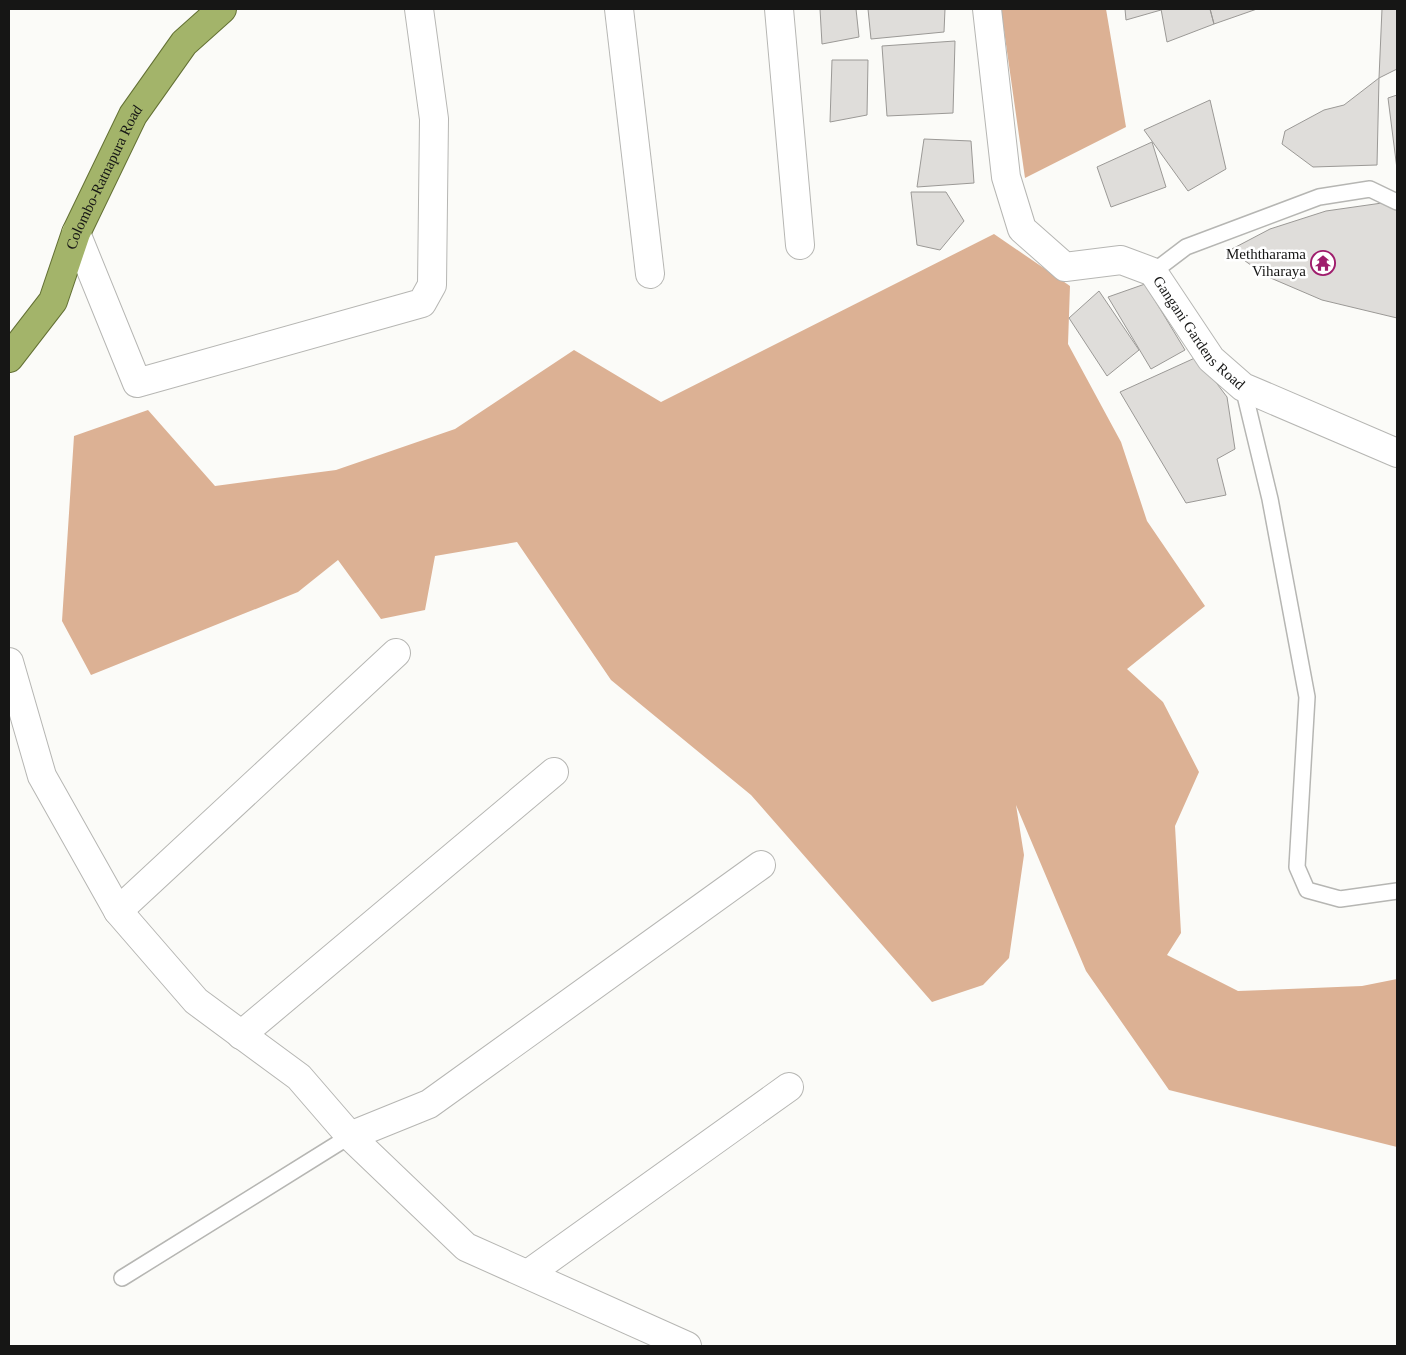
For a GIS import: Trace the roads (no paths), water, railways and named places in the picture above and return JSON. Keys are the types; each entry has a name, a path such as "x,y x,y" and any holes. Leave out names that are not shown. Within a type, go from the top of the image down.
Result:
{"highway":[{"name":"Colombo-Ratnapura Road","path":"9,358 52,301 76,233 133,115 184,43 222,9"}],"street":[{"path":"76,233 137,383 422,303 432,285 434,119 419,9"},
{"path":"619,9 650,274"},
{"path":"779,9 800,245"},
{"name":"Gangani Gardens Road","path":"987,9 1006,177 1022,230 1066,267 1121,260 1153,272 1211,359 1243,387 1397,453"},
{"path":"118,911 396,653"},
{"path":"9,662 42,776 118,911 196,1001 299,1077 350,1136 466,1247 687,1346"},
{"path":"241,1034 554,772"},
{"path":"350,1136 429,1104 761,864"},
{"path":"528,1274 789,1087"}],"lane":[{"path":"1153,272 1186,247 1319,197 1370,189 1397,202"},
{"path":"1243,387 1270,499 1307,697 1297,867 1307,890 1340,899 1397,891"},
{"path":"122,1278 350,1136"}],"place":[{"name":"Meththarama Viharaya","path":"1323,263"}]}
